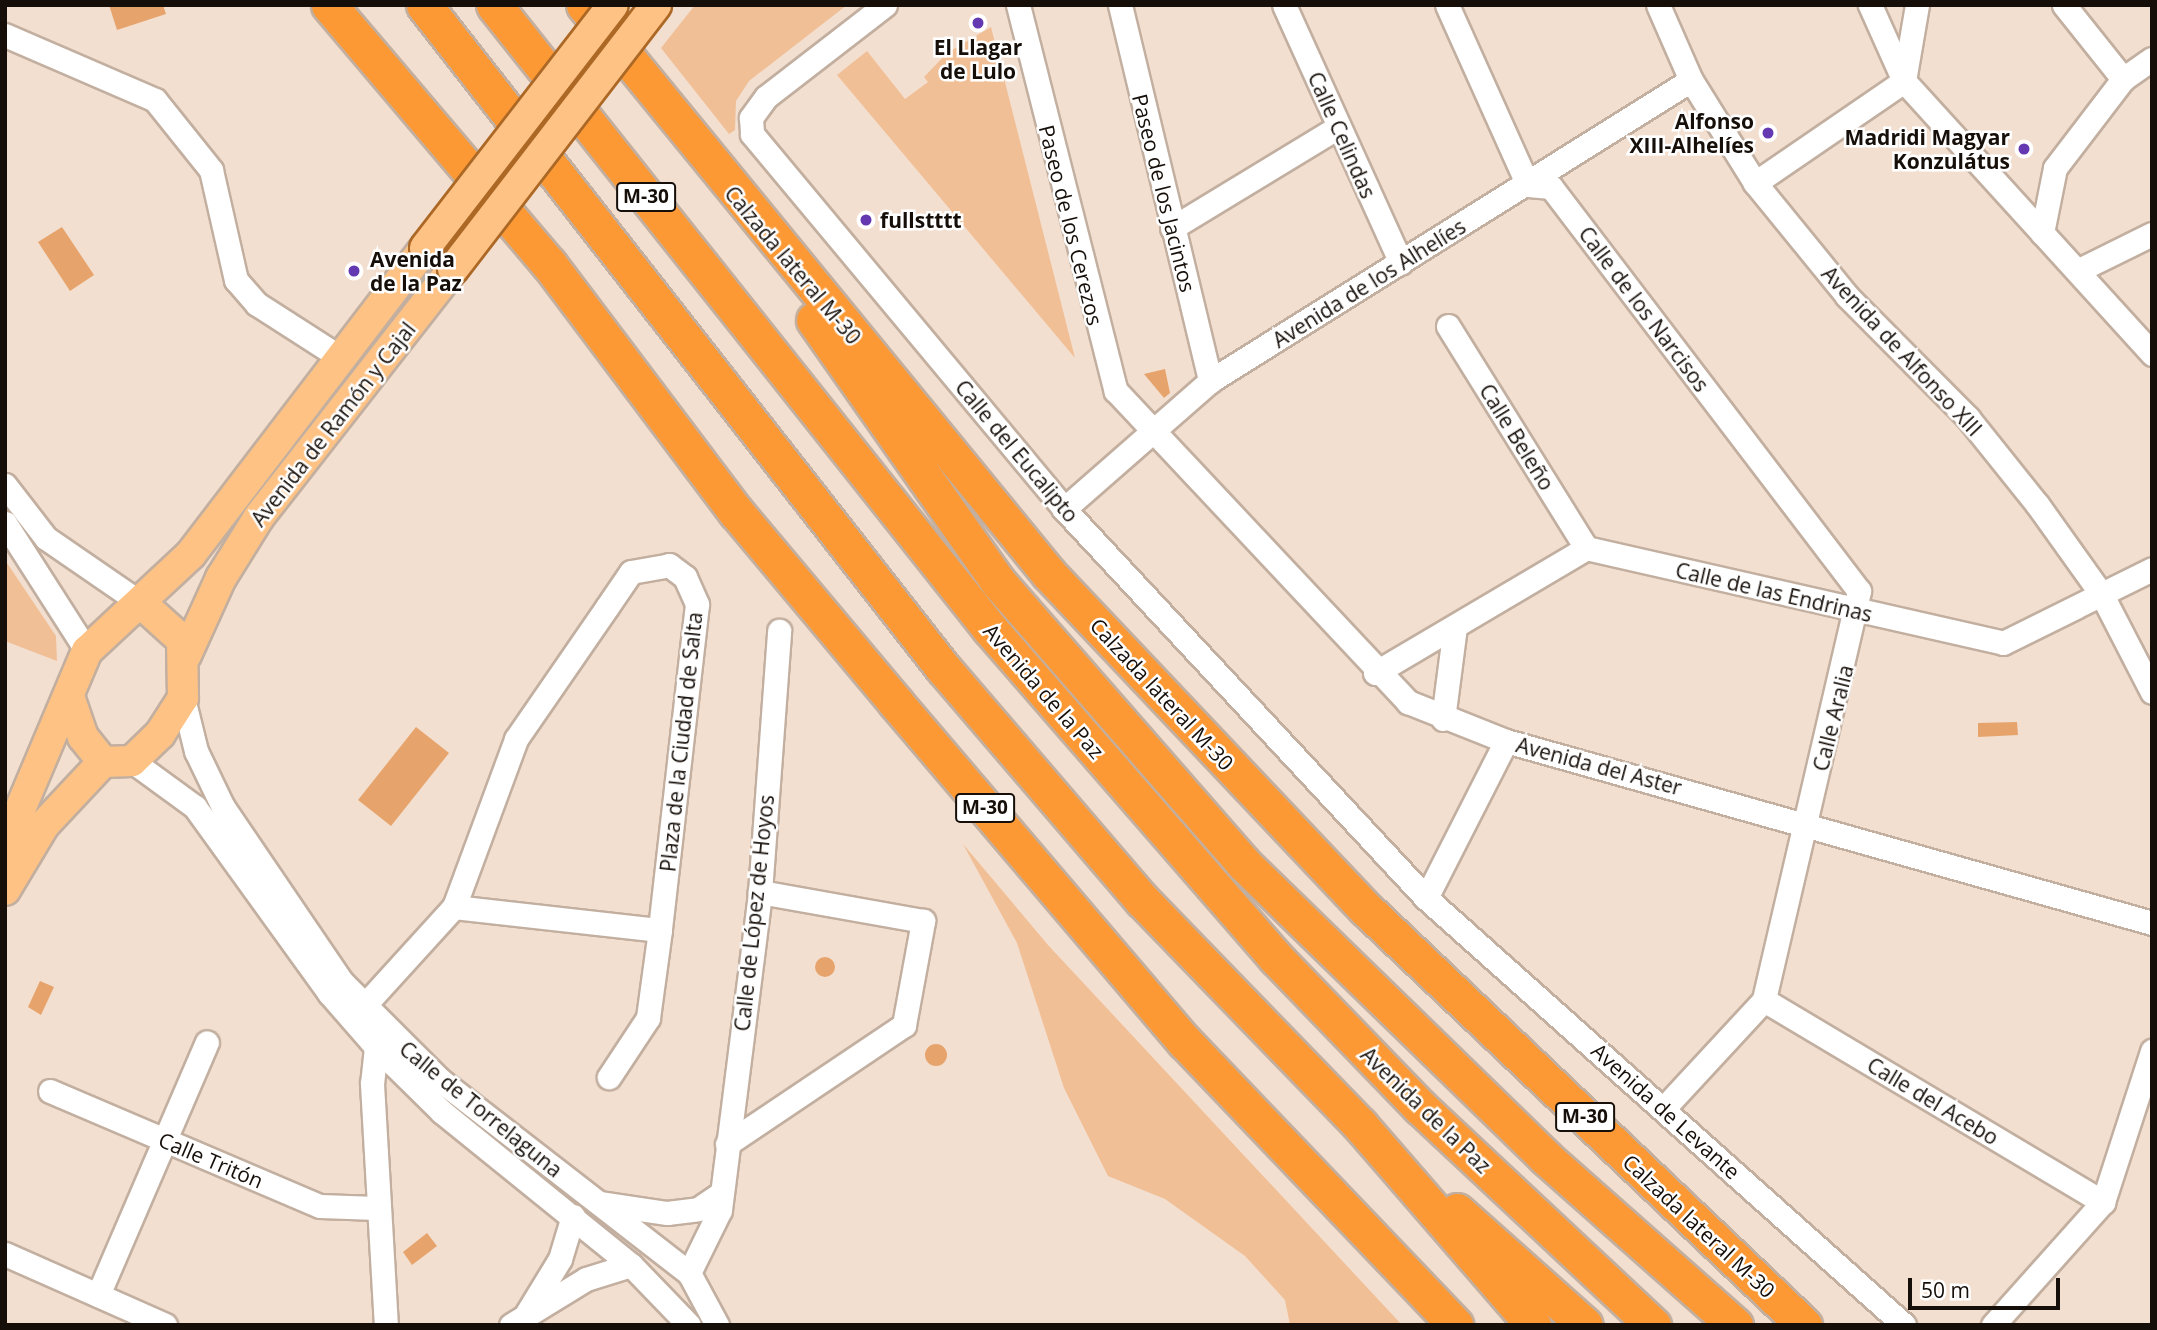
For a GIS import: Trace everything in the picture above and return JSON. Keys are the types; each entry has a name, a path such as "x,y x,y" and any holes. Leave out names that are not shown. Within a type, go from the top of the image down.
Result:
{"highway":[{"path":"318,5 360,43"},
{"name":"M-30","path":"329,5 549,264"},
{"name":"M-30","path":"361,5 549,264 737,512 1185,1042 1455,1325"},
{"name":"M-30","path":"424,5 943,668 1142,900 1360,1125 1534,1325"},
{"name":"Avenida de la Paz","path":"494,5 990,629 1276,958 1419,1107 1653,1325"},
{"name":"Calzada lateral M-30","path":"584,5 731,191 1049,574 1356,899 1804,1325"},
{"path":"731,191 850,376 1061,661"},
{"path":"799,388 1061,661 1243,863 1545,1157 1735,1325"},
{"path":"1360,1125 1584,1325"}],"main road":[{"name":"Avenida de Ramón y Cajal","path":"142,604 210,531 613,5"},
{"name":"Avenida de Ramón y Cajal","path":"186,656 221,578 260,517 656,5"},
{"path":"5,845 70,699 87,651 142,604 175,629 186,656 183,698 160,734 117,762 44,825 5,890"},
{"path":"70,699 83,737 117,762"}],"street":[{"name":"Calle del Eucalipto","path":"885,5 766,97 750,129 1064,509 1426,898"},
{"name":"Paseo de los Cerezos","path":"1018,5 1106,369 1150,432"},
{"name":"Paseo de los Jacintos","path":"1120,5 1210,381"},
{"name":"Calle Celindas","path":"1284,5 1401,263"},
{"path":"1447,5 1528,185"},
{"name":"Avenida de Alfonso XIII","path":"1658,5 1691,80 1755,183 1847,296 1968,418 2102,596 2152,692"},
{"path":"1870,5 1904,81 2042,233 2080,270 2152,354"},
{"path":"1755,183 1904,81 1917,5"},
{"path":"2064,5 2123,79"},
{"path":"5,35 155,100 211,170 236,280 257,304 341,358"},
{"path":"2042,233 2055,168 2123,79 2152,59"},
{"name":"Avenida de los Alhelíes","path":"1064,509 1210,381 1528,185 1691,80"},
{"path":"1172,228 1338,127"},
{"name":"Calle de los Narcisos","path":"1528,185 1551,187 1858,592 1859,611"},
{"path":"2080,270 2152,234"},
{"name":"Calle Beleño","path":"1448,326 1586,548"},
{"name":"Avenida del Aster","path":"1150,432 1375,673 1408,702 1443,719 1506,741 2152,923"},
{"path":"5,485 46,538 142,604"},
{"path":"5,523 87,651"},
{"path":"1375,673 1586,548"},
{"name":"Calle de las Endrinas","path":"1586,548 2003,643 2152,569"},
{"name":"Plaza de la Ciudad de Salta","path":"362,1013 454,907 516,739 631,572 669,565 685,577 697,604 660,930 648,1018 609,1077"},
{"name":"Calle Aralia","path":"1763,1000 1859,611"},
{"path":"1443,719 1455,627"},
{"name":"Calle de López de Hoyos","path":"689,1273 720,1210 760,892 779,631"},
{"name":"Calle de Torrelaguna","path":"183,698 196,751 223,807 362,1013 377,1048 443,1112 631,1265"},
{"path":"1426,898 1506,741"},
{"name":"Calle de Torrelaguna","path":"117,762 195,807 362,1013 440,1080 689,1273"},
{"path":"727,1144 904,1025 923,921 760,892"},
{"name":"Avenida de Levante","path":"1426,898 1904,1325"},
{"path":"454,907 660,930"},
{"path":"1664,1108 1763,1000"},
{"name":"Calle del Acebo","path":"1763,1000 2103,1202"},
{"path":"99,1294 207,1042"},
{"path":"377,1048 372,1084 377,1208 386,1325"},
{"path":"1993,1325 2103,1202 2152,1051"},
{"name":"Calle Tritón","path":"50,1091 320,1206 377,1208"},
{"path":"596,1203 667,1213 698,1209 720,1194"},
{"path":"519,1319 560,1259 573,1216"},
{"path":"5,1254 99,1294 137,1319 165,1325"},
{"path":"519,1319 586,1279 631,1265 689,1325"},
{"path":"689,1273 717,1325"}],"shaded area":[{"path":"109,5 163,5 166,14 117,30"},
{"path":"695,5 847,5 749,81 736,101 735,130 729,134 661,48"},
{"path":"991,27 1075,358 837,75 867,51 905,99 928,82 924,77 947,53"},
{"path":"62,227 94,275 70,291 38,242"},
{"path":"1165,369 1170,393 1164,398 1144,374"},
{"path":"5,560 56,636 57,661 5,641"},
{"path":"2017,722 2018,735 1978,737 1978,723"},
{"path":"416,727 449,753 391,826 358,800"},
{"path":"963,844 1048,945 1402,1325 1290,1325 1285,1300 1245,1256 1165,1199 1108,1176 1064,1088 1017,943"},
{"path":"825,957 832,960 835,967 832,974 825,977 818,974 815,967 818,960"},
{"path":"40,981 54,987 41,1015 28,1007"},
{"path":"932,1044 940,1044 947,1051 947,1059 940,1066 932,1066 925,1059 925,1051"},
{"path":"427,1233 437,1246 412,1265 403,1252"}],"place":[{"name":"El Llagar de Lulo","path":"978,23"},
{"name":"Alfonso XIII-Alhelíes","path":"1768,133"},
{"name":"Madridi Magyar Konzulátus","path":"2024,149"},
{"name":"fullstttt","path":"866,220"},
{"name":"Avenida de la Paz","path":"354,271"}]}
